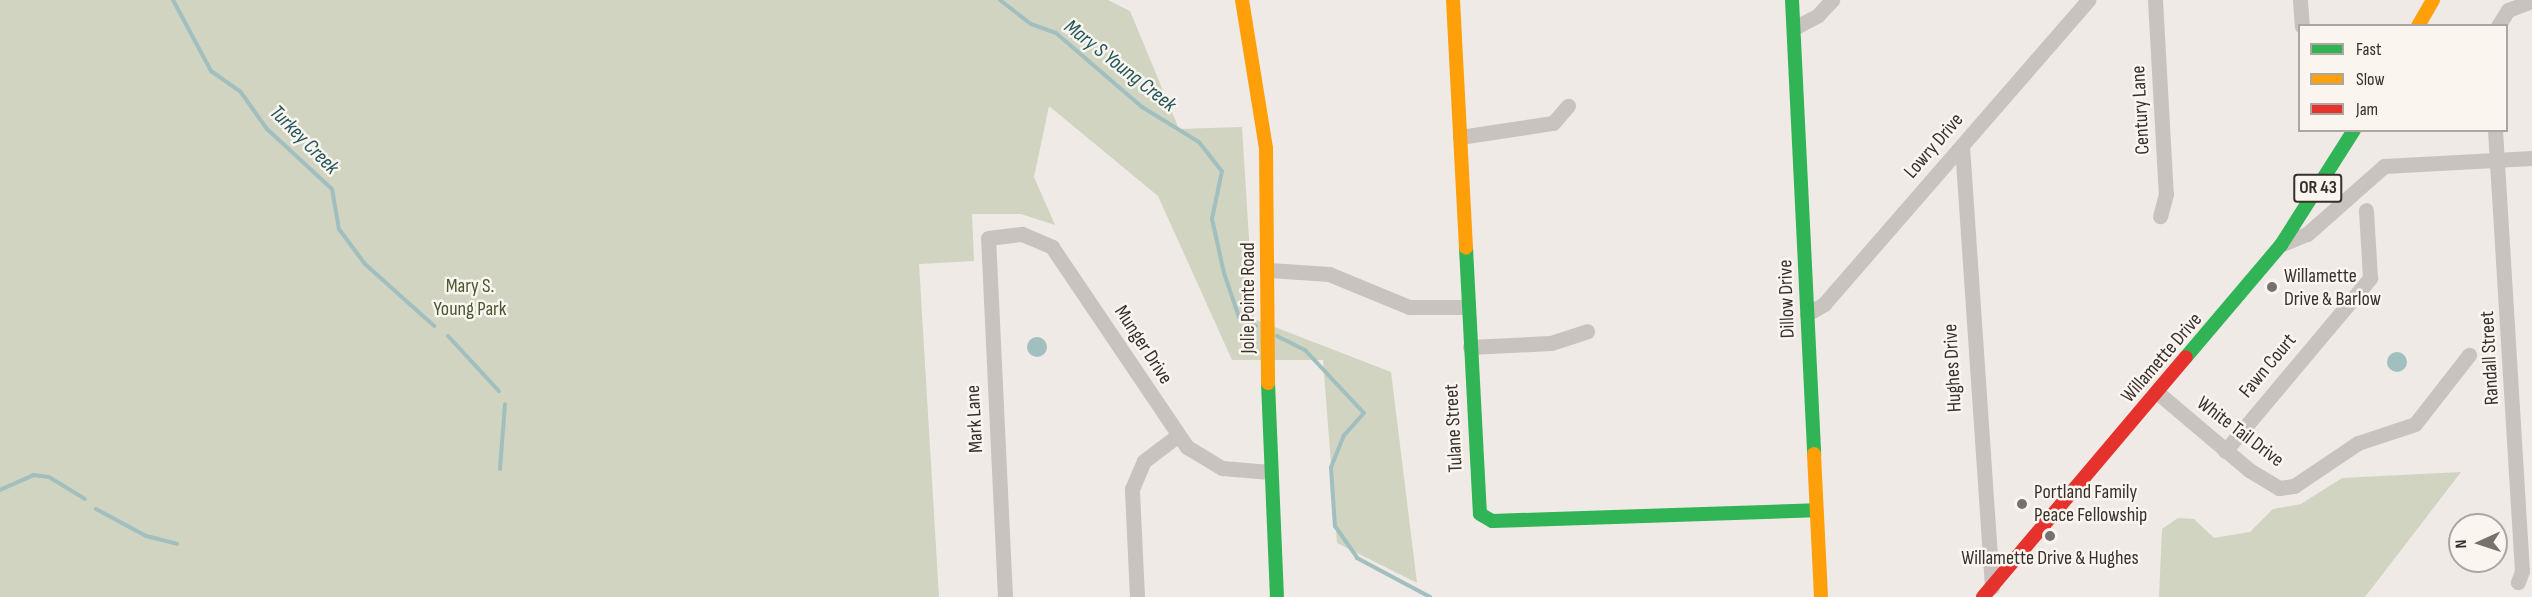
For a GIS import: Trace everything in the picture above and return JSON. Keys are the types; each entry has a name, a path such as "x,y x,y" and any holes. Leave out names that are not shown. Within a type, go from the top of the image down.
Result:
{"street":[{"name":"Jolie Pointe Road","path":"1242,0 1266,147 1270,472 1277,597"},
{"name":"Tulane Street","path":"1453,0 1477,507 1485,519 1816,510"},
{"name":"Dillow Drive","path":"1792,0 1821,597"},
{"path":"1794,28 1818,15 1832,0"},
{"name":"Lowry Drive","path":"1807,314 1824,304 2088,0"},
{"name":"Century Lane","path":"2155,0 2166,195 2160,216"},
{"path":"2300,0 2302,24"},
{"path":"2419,24 2433,0"},
{"path":"2499,24 2508,10 2532,1"},
{"path":"1460,137 1553,123 1568,106"},
{"name":"Willamette Drive","path":"1987,592 2158,393 2281,245 2353,132"},
{"name":"Randall Street","path":"2495,132 2522,571 2518,582"},
{"name":"Hughes Drive","path":"1962,146 1988,550 1987,592"},
{"path":"2281,245 2307,234 2384,166 2532,158"},
{"name":"Fawn Court","path":"2224,451 2370,278 2366,210"},
{"name":"Munger Drive","path":"988,238 1022,234 1053,248 1177,436 1211,464 1270,472"},
{"name":"Mark Lane","path":"988,238 1005,597"},
{"path":"1269,270 1329,274 1409,307 1468,307"},
{"path":"1470,347 1551,343 1587,331"},
{"name":"White Tail Drive","path":"2158,393 2224,451 2265,481 2294,486 2358,443 2415,424 2469,355"},
{"path":"1137,597 1132,489 1144,461 1177,436"}],"green space":[{"name":"Mary S. Young Park","path":"0,0 1108,0 1130,11 1179,129 1242,127 1254,319 1391,372 1417,583 1337,543 1323,360 1232,360 1158,196 1049,106 1034,177 1055,225 1021,214 972,214 974,261 919,264 939,597 0,597"},
{"path":"2461,472 2365,597 2159,597 2162,529 2178,518 2194,519 2214,538 2250,532 2273,509 2301,504 2342,478"}],"water":[{"path":"1037,337 1044,340 1047,347 1044,354 1037,357 1030,354 1027,347 1030,340"},
{"path":"2397,352 2404,355 2407,362 2404,369 2397,372 2390,369 2387,362 2390,355"}],"waterway":[{"name":"Turkey Creek","path":"173,0 211,71 240,91 267,129 332,189 339,229 365,264 434,326"},
{"name":"Mary S Young Creek","path":"1000,0 1031,24 1056,33 1142,107 1199,142 1222,171 1212,219 1224,273 1239,317 1256,326"},
{"name":"Turkey Creek","path":"448,336 499,391"},
{"name":"Mary S Young Creek","path":"1277,336 1305,350 1364,413 1344,435 1331,468 1335,526 1357,558 1430,597"},
{"name":"Turkey Creek","path":"500,469 505,404"},
{"path":"0,490 33,475 49,477 85,499"},
{"path":"96,509 146,536 177,544"}],"traffic: fast":[{"path":"1792,0 1814,454"},
{"path":"2186,357 2281,245 2353,132"},
{"path":"1466,248 1480,514 1492,521 1816,510"},
{"path":"1268,383 1277,597"}],"traffic: slow":[{"path":"1242,0 1266,148 1268,383"},
{"path":"1453,0 1466,248"},
{"path":"2419,24 2433,0"},
{"path":"1814,454 1821,597"}],"traffic: jam":[{"path":"1983,597 2186,357"}],"place":[{"name":"Willamette Drive & Barlow","path":"2272,287"},
{"name":"Portland Family Peace Fellowship","path":"2022,504"},
{"name":"Willamette Drive & Hughes","path":"2050,536"}]}
